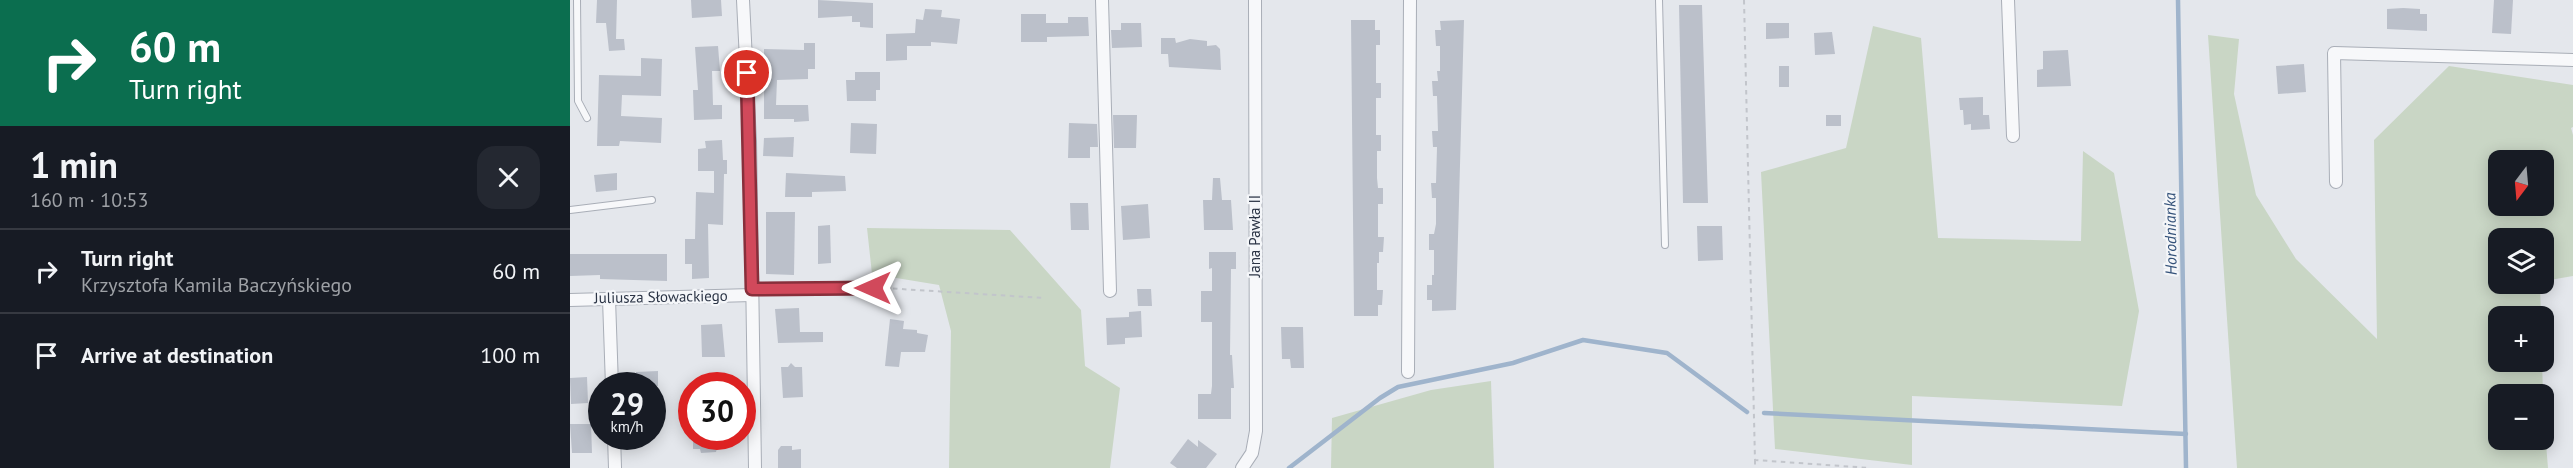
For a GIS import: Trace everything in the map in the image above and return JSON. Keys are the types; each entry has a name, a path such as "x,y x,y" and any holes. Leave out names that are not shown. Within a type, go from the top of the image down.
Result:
{"street":[{"path":"743,0 750,141 755,468"},
{"path":"1102,0 1110,291"},
{"name":"Jana Pawła II","path":"1242,468 1252,453 1256,431 1255,0"},
{"path":"1408,372 1410,0"},
{"path":"2008,0 2013,135"},
{"path":"2336,182 2334,53 2573,60"},
{"name":"Juliusza Słowackiego","path":"570,300 873,288"},
{"path":"609,298 612,372"},
{"path":"614,450 615,468"}],"lane":[{"path":"577,0 578,101 587,118"},
{"path":"1659,0 1665,245"},
{"path":"570,210 652,200"}],"path":[{"path":"1744,0 1755,468"},
{"path":"873,288 1044,298"},
{"path":"1755,460 1870,468"}],"green space":[{"path":"1873,26 1921,38 1938,238 2081,241 2083,151 2114,173 2139,311 2122,406 1912,396 1912,465 1775,449 1761,172 1846,148"},
{"path":"2208,35 2239,39 2234,94 2256,195 2296,259 2377,339 2374,140 2449,66 2573,85 2573,127 2571,128 2573,135 2573,276 2554,279 2554,228 2488,228 2488,294 2540,294 2541,306 2488,306 2488,372 2542,372 2543,384 2488,384 2488,450 2547,450 2548,468 2237,468"},
{"path":"867,228 1010,230 1081,310 1085,366 1120,388 1110,468 949,468 951,331 939,285 872,274"},
{"path":"1491,381 1494,468 1331,468 1332,418 1431,390"}],"building":[{"path":"597,0 617,0 616,39 624,39 625,50 609,51 606,23 596,23"},
{"path":"691,0 721,0 722,16 692,18"},
{"path":"818,0 873,3 873,28 860,27 860,22 852,22 852,16 818,18"},
{"path":"2494,0 2513,0 2511,34 2492,33"},
{"path":"1679,5 1702,5 1708,203 1683,203"},
{"path":"925,9 942,10 941,17 960,19 957,44 931,42 931,46 907,46 907,60 886,61 886,34 915,33 916,19 923,20"},
{"path":"2387,9 2420,9 2420,14 2427,14 2427,31 2387,29"},
{"path":"1021,14 1046,14 1046,23 1068,23 1068,17 1088,17 1089,36 1047,37 1047,42 1021,42"},
{"path":"1351,20 1375,20 1375,30 1380,30 1380,45 1376,45 1376,83 1381,83 1381,98 1376,98 1376,135 1381,135 1381,151 1377,151 1378,188 1383,188 1383,204 1378,204 1378,237 1384,237 1383,252 1379,252 1379,263 1377,263 1377,290 1383,290 1382,305 1378,305 1378,316 1354,316"},
{"path":"1464,20 1456,310 1432,311 1432,300 1427,300 1427,285 1432,285 1432,275 1434,275 1434,250 1429,250 1429,234 1434,234 1436,224 1436,198 1432,198 1431,183 1436,183 1437,147 1433,147 1432,131 1438,131 1437,96 1433,96 1432,81 1438,81 1437,71 1440,71 1440,46 1436,46 1435,30 1441,30 1440,21"},
{"path":"1121,23 1141,23 1142,47 1112,48 1111,30 1121,30"},
{"path":"1766,23 1789,23 1789,38 1766,39"},
{"path":"1832,32 1835,54 1815,55 1814,33"},
{"path":"1161,38 1175,38 1176,43 1190,39 1207,41 1207,46 1216,45 1220,49 1221,70 1169,67 1168,54 1161,54"},
{"path":"804,43 815,43 815,69 808,69 808,79 777,80 776,105 808,105 809,121 764,119 764,49 804,50"},
{"path":"718,46 720,71 712,71 713,105 722,105 722,119 694,120 693,90 698,90 695,47"},
{"path":"2068,50 2071,86 2037,87 2037,70 2043,69 2043,51"},
{"path":"641,58 662,59 661,96 622,95 621,116 662,118 661,143 620,141 619,146 597,146 599,75 641,76"},
{"path":"2304,64 2306,92 2278,94 2276,66"},
{"path":"1779,66 1789,66 1789,87 1779,87"},
{"path":"855,72 880,72 880,90 876,90 876,101 847,101 846,80 855,80"},
{"path":"1983,97 1983,115 1989,115 1990,129 1971,130 1971,124 1964,125 1959,98"},
{"path":"1113,115 1137,115 1136,148 1114,148"},
{"path":"1826,115 1841,115 1841,126 1826,126"},
{"path":"851,123 877,124 876,154 850,153"},
{"path":"1069,123 1097,124 1098,147 1090,147 1090,158 1068,158"},
{"path":"794,137 793,157 763,156 764,138"},
{"path":"722,140 723,160 727,160 727,174 724,174 723,225 708,224 709,278 692,279 692,264 685,264 685,239 695,239 696,192 714,193 714,171 698,171 698,149 706,148 705,141"},
{"path":"617,173 617,190 596,192 594,175"},
{"path":"786,173 845,176 846,191 812,192 812,197 785,197"},
{"path":"1213,178 1220,178 1222,200 1231,200 1233,230 1204,230 1203,200 1212,200"},
{"path":"1070,203 1088,203 1089,230 1071,230"},
{"path":"1148,204 1150,238 1123,240 1121,206"},
{"path":"766,212 795,212 794,275 766,274"},
{"path":"830,225 831,263 818,264 818,226"},
{"path":"1697,226 1722,226 1723,260 1698,261"},
{"path":"1209,252 1236,252 1236,269 1231,269 1230,355 1232,355 1234,388 1231,388 1231,419 1198,419 1198,394 1211,394 1212,386 1212,322 1201,322 1201,291 1212,291"},
{"path":"570,254 667,254 667,281 600,279 600,275 570,276"},
{"path":"1137,289 1151,289 1152,306 1138,306"},
{"path":"799,308 800,332 823,332 823,342 778,343 775,309"},
{"path":"1141,311 1142,337 1125,338 1125,344 1107,345 1106,318 1129,317 1129,312"},
{"path":"890,319 904,321 903,329 917,330 917,333 928,335 925,352 901,352 899,367 885,366"},
{"path":"722,324 725,357 702,357 701,325"},
{"path":"1281,327 1303,327 1304,368 1291,368 1290,359 1282,359"},
{"path":"791,363 795,367 802,367 803,397 783,398 781,367 788,367"},
{"path":"587,377 588,403 571,404 570,378"},
{"path":"570,424 588,424 588,450 592,450 592,453 572,453"},
{"path":"1188,439 1198,447 1198,440 1217,454 1206,468 1177,468 1170,463"},
{"path":"781,446 792,446 792,450 801,449 801,468 778,468 778,450"},
{"path":"700,450 717,450 716,452 701,453"}],"waterway":[{"name":"Horodnianka","path":"2178,0 2186,468"},
{"path":"1289,468 1380,398 1398,387 1513,363 1583,340 1667,353 1747,412"},
{"path":"1764,413 2186,434"}],"route":[{"path":"747,73 752,289 873,288"}]}
